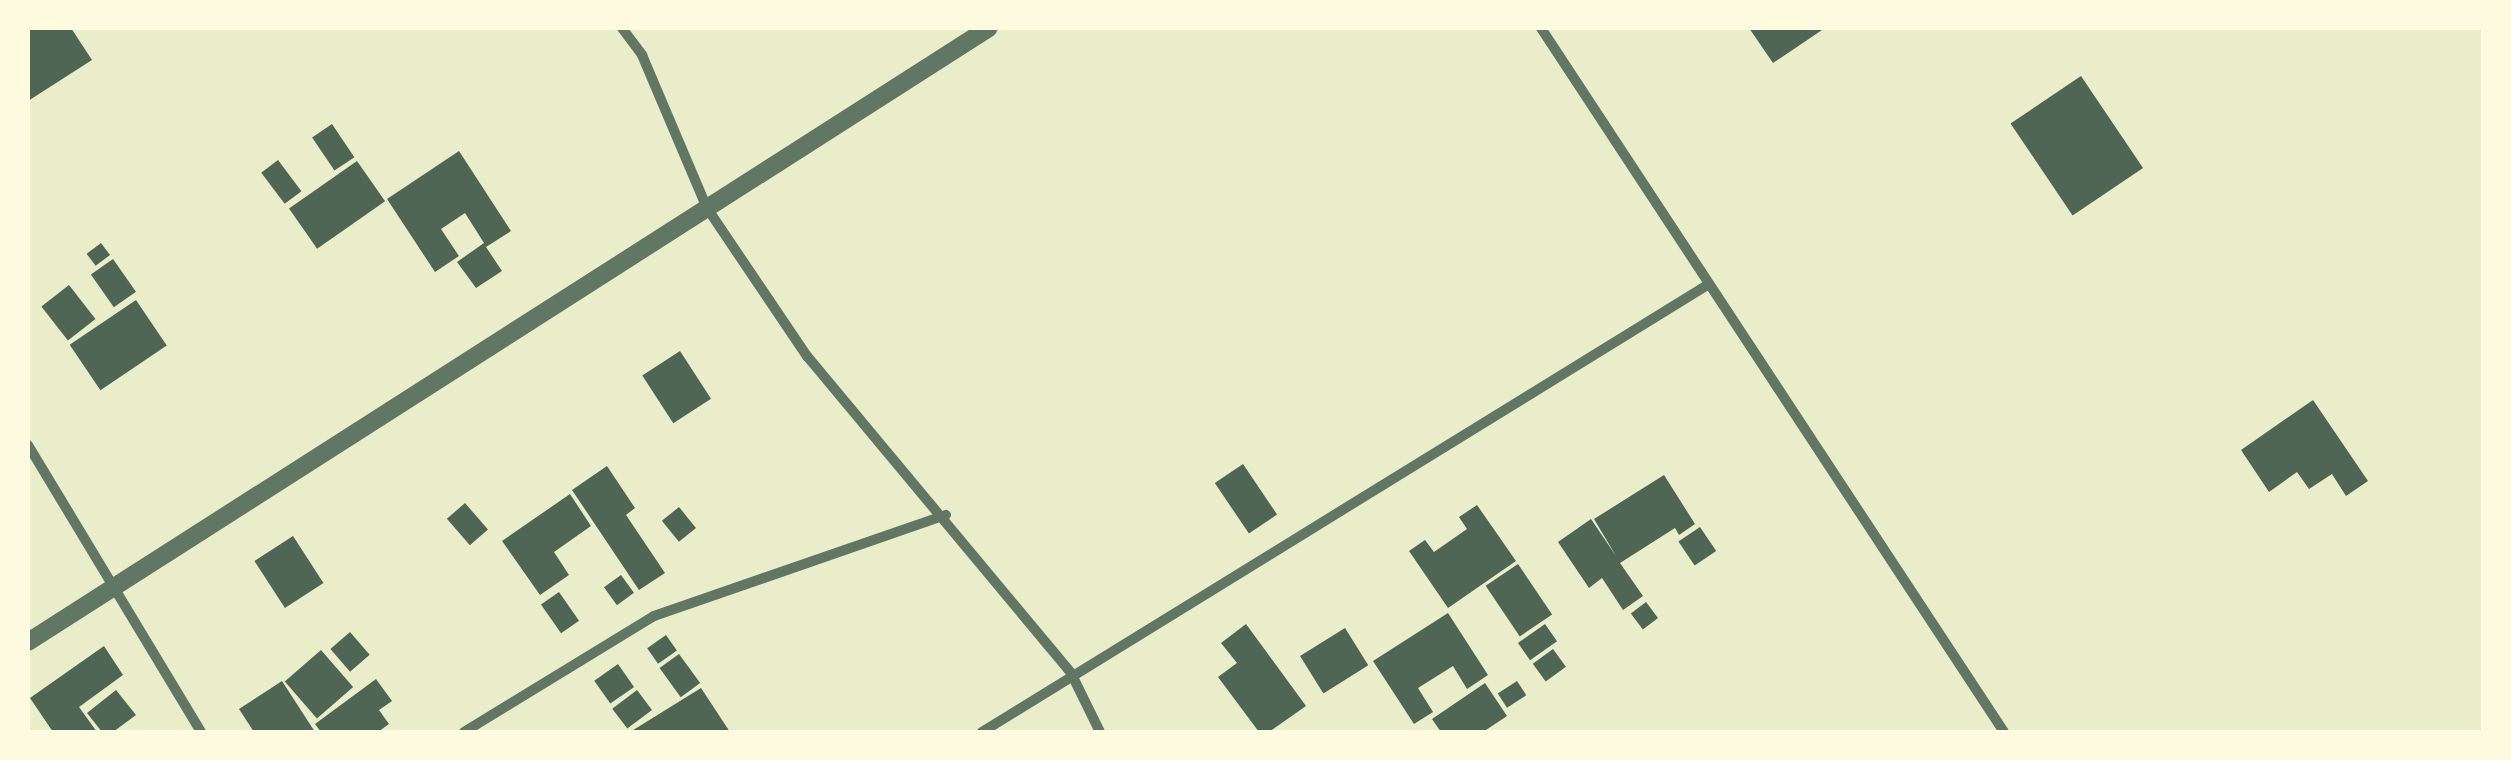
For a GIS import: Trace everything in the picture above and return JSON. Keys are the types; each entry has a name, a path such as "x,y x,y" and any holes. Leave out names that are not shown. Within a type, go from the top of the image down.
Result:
{"street":[{"path":"622,28 642,55 707,208 807,356 946,516 1071,674 1100,732"},
{"path":"28,642 989,28"},
{"path":"1541,28 2004,732"},
{"path":"982,732 1709,284"},
{"path":"28,445 201,732"},
{"path":"464,732 654,616 946,516"}],"building":[{"path":"28,28 71,28 92,60 28,101"},
{"path":"1749,28 1825,28 1773,63"},
{"path":"2081,76 2143,168 2073,216 2011,124"},
{"path":"332,124 354,157 334,171 312,137"},
{"path":"459,151 511,231 486,247 502,271 476,288 457,262 484,243 465,213 441,229 459,256 435,272 387,199"},
{"path":"278,160 301,191 285,204 261,173"},
{"path":"357,161 385,201 317,249 289,209"},
{"path":"101,243 110,255 96,266 87,254"},
{"path":"113,259 136,292 114,307 91,274"},
{"path":"69,285 95,319 68,340 41,307"},
{"path":"136,300 167,346 100,390 70,345"},
{"path":"680,351 711,399 673,423 642,376"},
{"path":"2313,400 2368,481 2346,496 2332,474 2309,489 2297,472 2269,492 2241,450"},
{"path":"1243,464 1277,515 1249,534 1215,483"},
{"path":"607,466 635,508 626,515 665,573 639,590 572,490"},
{"path":"1664,475 1695,524 1679,535 1675,528 1620,563 1643,596 1623,610 1602,578 1589,588 1558,542 1591,519 1616,556 1594,519"},
{"path":"570,494 591,526 554,552 569,575 540,595 502,541"},
{"path":"465,503 488,529 470,545 447,519"},
{"path":"1477,505 1516,561 1448,608 1409,551 1425,540 1434,552 1467,529 1459,517"},
{"path":"679,507 696,528 679,542 662,521"},
{"path":"1700,527 1716,551 1695,566 1678,542"},
{"path":"293,536 323,583 285,608 254,561"},
{"path":"1518,564 1552,615 1520,636 1486,586"},
{"path":"621,575 634,593 617,605 604,587"},
{"path":"559,592 579,621 561,633 541,605"},
{"path":"1646,602 1658,618 1643,629 1631,613"},
{"path":"1448,613 1488,675 1467,689 1453,666 1418,688 1433,712 1414,724 1373,661"},
{"path":"1246,624 1306,706 1269,732 1259,732 1218,677 1237,663 1221,643"},
{"path":"1545,624 1557,641 1530,660 1518,643"},
{"path":"1345,628 1368,665 1323,693 1300,656"},
{"path":"350,632 370,655 350,672 330,649"},
{"path":"666,635 677,651 658,664 647,648"},
{"path":"104,646 123,675 79,707 97,732 53,732 30,698"},
{"path":"1553,649 1566,667 1546,681 1533,664"},
{"path":"321,650 353,687 317,718 285,681"},
{"path":"679,654 700,683 681,697 660,668"},
{"path":"618,664 634,687 610,704 594,681"},
{"path":"376,679 392,701 379,710 389,724 378,732 321,732 315,724"},
{"path":"282,681 315,732 254,732 239,709"},
{"path":"1517,681 1526,695 1507,708 1498,694"},
{"path":"1485,683 1507,716 1483,732 1441,732 1432,719"},
{"path":"701,688 730,732 630,732"},
{"path":"116,690 136,715 113,732 102,732 87,713"},
{"path":"637,690 652,710 627,729 612,709"}]}
